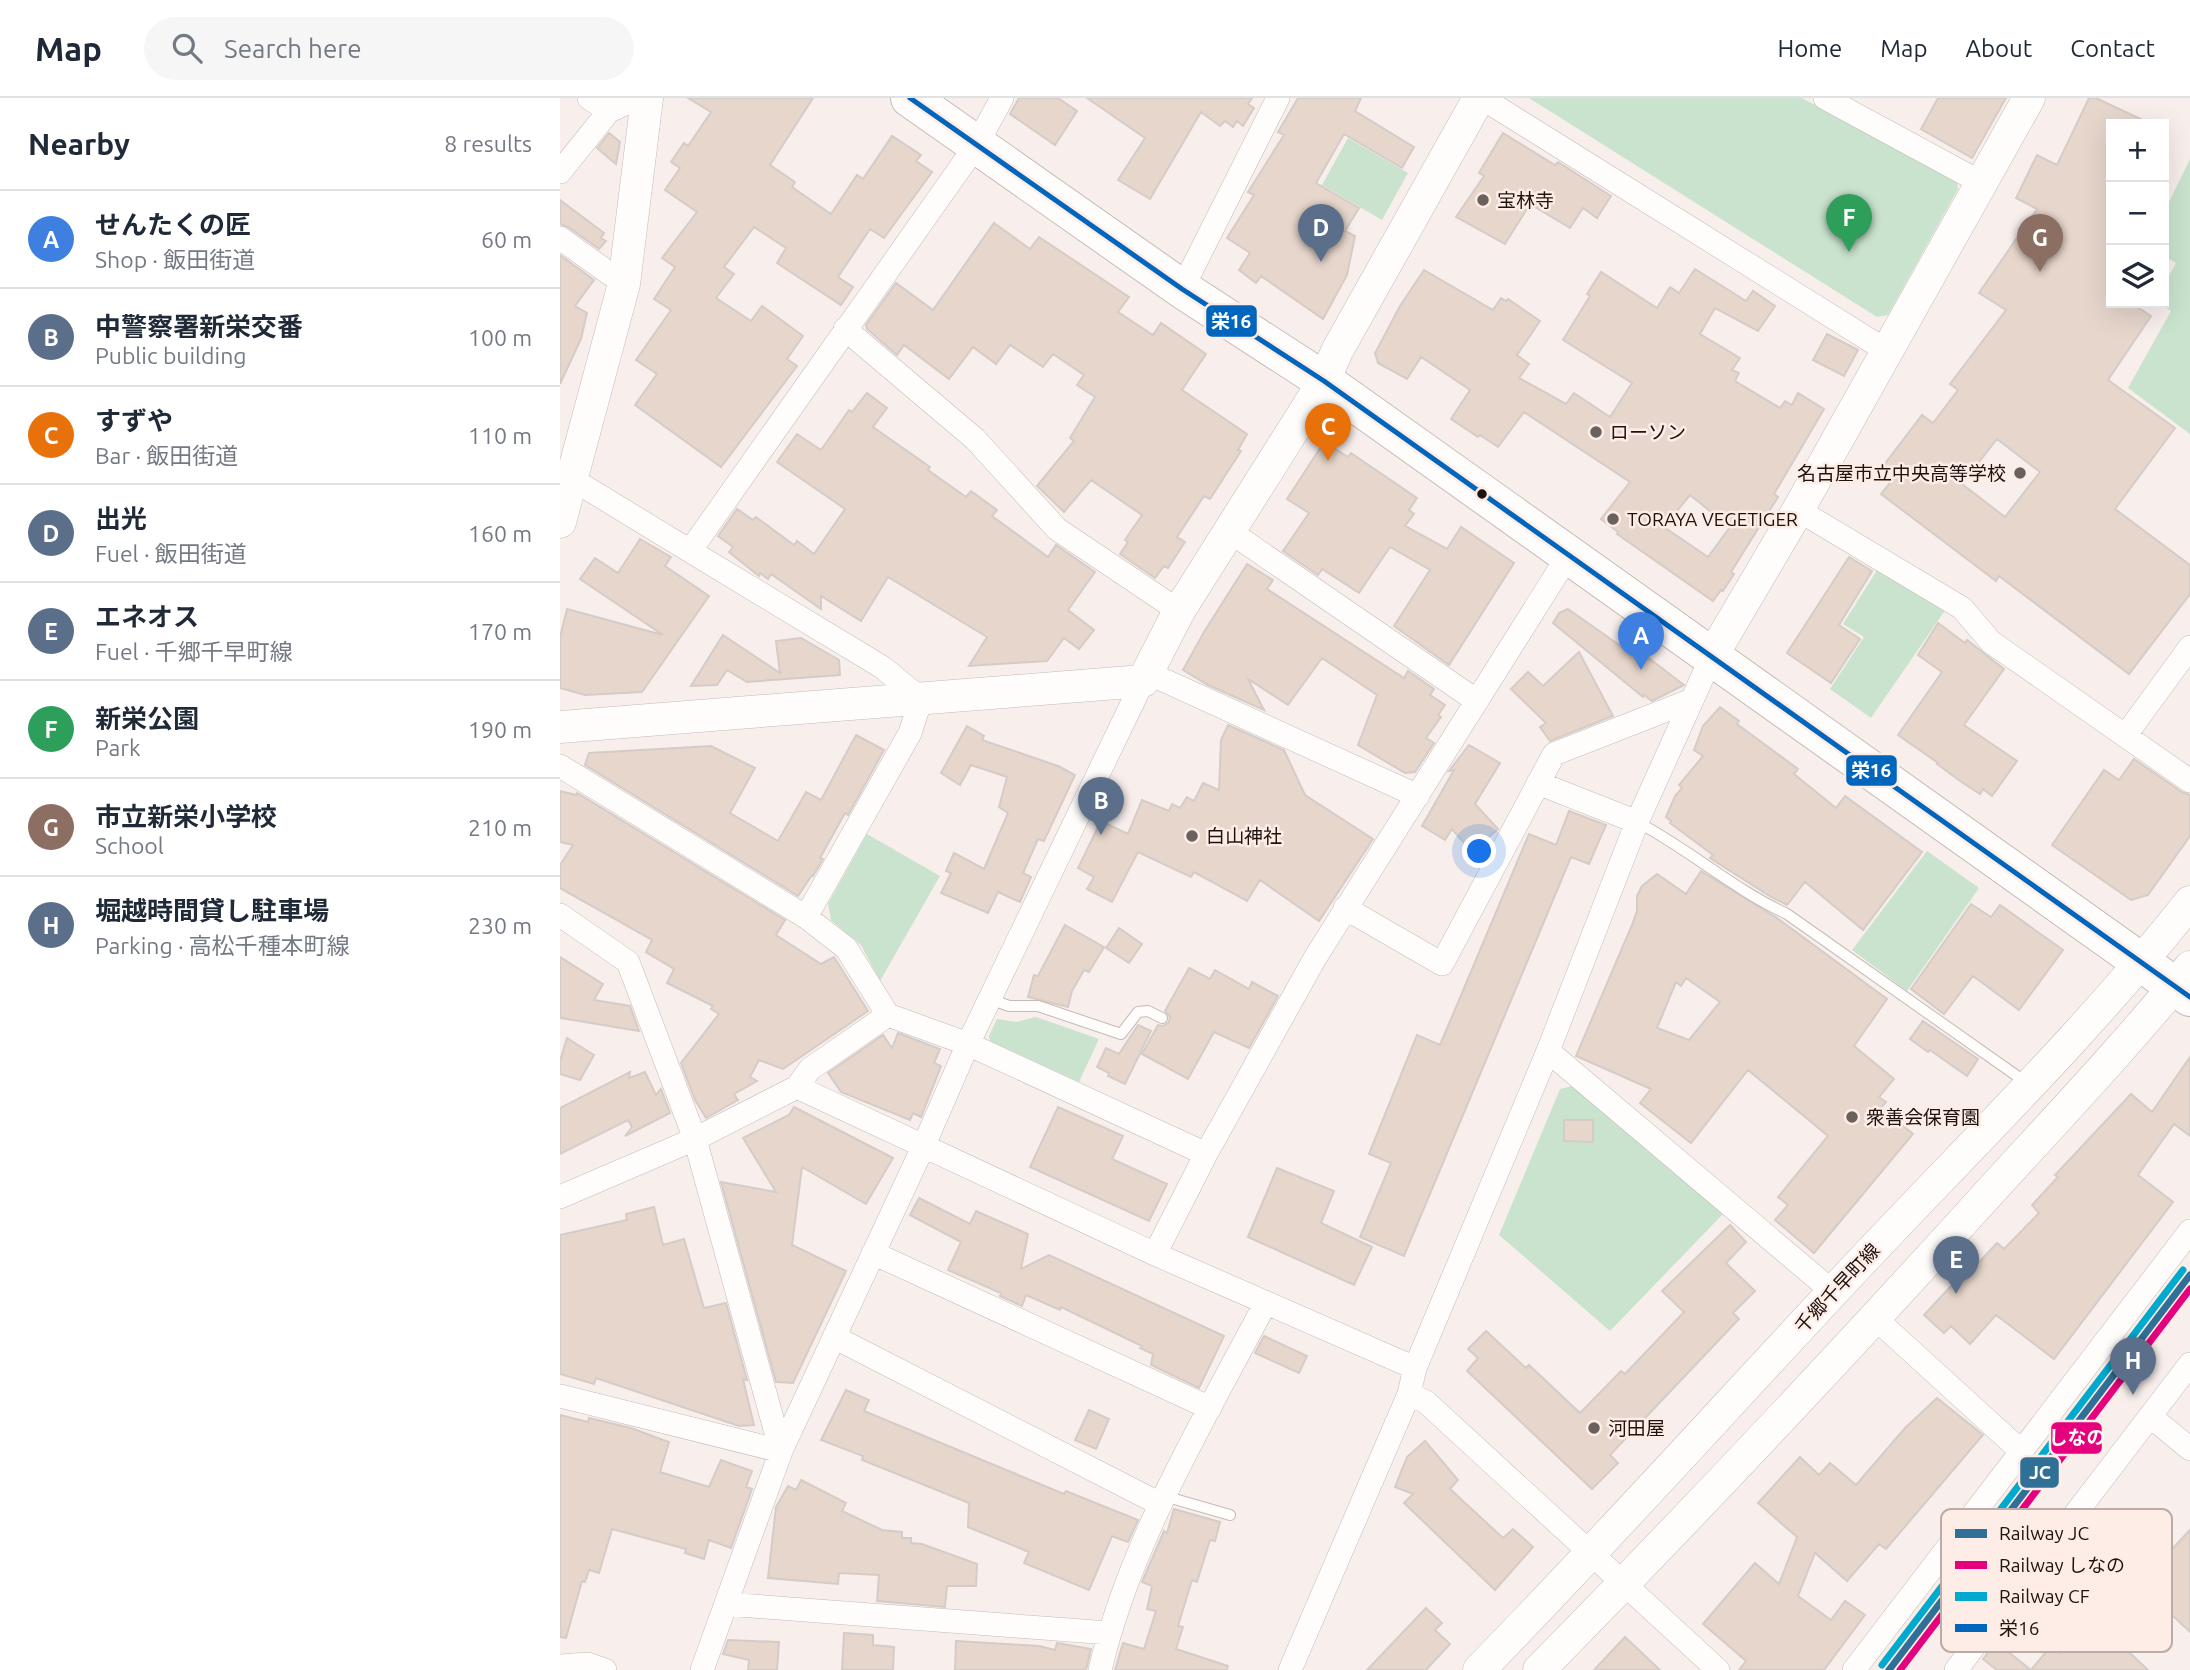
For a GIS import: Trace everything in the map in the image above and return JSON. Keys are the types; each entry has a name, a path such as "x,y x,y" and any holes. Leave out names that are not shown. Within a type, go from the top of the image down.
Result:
{"highway":[{"path":"910,98 1182,289 1324,381 2141,962 2185,983"}],"street":[{"path":"589,98 609,111"},
{"path":"560,172 609,111 638,98"},
{"path":"560,522 624,284 647,98"},
{"path":"690,551 976,144 1002,98"},
{"path":"1182,289 1279,98"},
{"path":"702,1670 781,1451 924,1146 968,1044 1146,677 1179,611 1324,381 1337,351 1481,98 1887,351"},
{"path":"1825,98 1982,183"},
{"path":"1290,1670 1409,1394 1415,1368 1548,1051 1637,822 1712,656 1798,510 2029,98"},
{"path":"560,238 624,284"},
{"path":"845,330 975,439 1058,529 1179,611"},
{"path":"572,479 882,667 921,699"},
{"path":"1798,510 1962,608 1991,642 2190,781"},
{"path":"1229,531 1476,701"},
{"path":"1155,1254 1206,1154 1315,958 1568,556"},
{"path":"2125,736 2190,647"},
{"path":"560,727 921,699 1146,677 1418,796"},
{"path":"806,917 910,733 921,699"},
{"path":"1345,908 1442,964 1554,754 1692,700"},
{"path":"560,766 806,917 846,947 888,1015 968,1044 1206,1154"},
{"path":"1538,783 1637,822"},
{"name":"千郷千早町線","path":"1479,1670 1592,1554 1833,1292 2114,996 2190,902"},
{"path":"560,915 628,962 695,1139 781,1451"},
{"path":"1539,1670 1625,1583 1875,1318 2185,983"},
{"path":"560,1197 695,1139 797,1087 810,1069 888,1015"},
{"path":"1548,1051 1833,1292"},
{"path":"797,1087 1155,1254 1415,1368"},
{"path":"1978,1509 2190,1231"},
{"path":"873,1253 1210,1408"},
{"path":"1100,1670 1109,1633 1162,1500 1265,1304"},
{"path":"1875,1318 2022,1452"},
{"path":"834,1337 1162,1500"},
{"path":"2079,1509 2190,1364"},
{"path":"1409,1394 1426,1402 1718,1670"},
{"path":"560,1396 781,1451"},
{"path":"2150,1416 2190,1449"},
{"path":"1854,1670 1941,1557"},
{"path":"726,1604 1109,1633"},
{"path":"1956,1670 1970,1652"},
{"path":"560,1666 588,1664 605,1670"}],"lane":[{"path":"1637,822 1666,837 1763,903 1787,914 2029,1084"},
{"path":"990,999 1009,1006 1038,1006 1121,1034 1138,1012 1148,1011 1162,1018"},
{"path":"1162,1500 1230,1515"}],"green space":[{"path":"1529,98 1802,98 1957,180 1958,189 1888,315 1877,317"},
{"path":"1348,138 1408,173 1382,220 1322,185"},
{"path":"2190,159 2190,434 2128,388 2171,311 2166,308 2169,308 2169,276 2176,263 2169,259 2169,202"},
{"path":"1879,567 1948,606 1871,718 1830,689 1864,637 1843,624"},
{"path":"867,834 940,876 880,981 861,945 831,920 828,904"},
{"path":"1927,851 1979,888 1907,991 1852,950"},
{"path":"1036,1017 1099,1039 1079,1082 990,1041 989,1036 997,1019 1016,1022"},
{"path":"1573,1086 1723,1214 1610,1331 1499,1235 1560,1089"}],"building":[{"path":"688,98 813,98 770,165 795,182 792,187 831,214 857,175 863,179 892,136 921,155 916,161 932,172 884,238 870,229 838,277 853,287 841,305 777,263 786,248 754,227 724,267 734,274 716,298 751,321 762,306 803,336 787,359 797,366 721,467 635,405 657,374 636,360 671,310 654,299 675,267 662,258 697,212 665,190 680,168 671,162 684,143 688,146 711,112"},
{"path":"1019,98 1058,98 1077,111 1055,145 1010,114"},
{"path":"1087,98 1252,98 1248,104 1254,108 1243,126 1237,121 1233,127 1225,121 1220,126 1201,112 1150,199 1118,180 1145,138"},
{"path":"1298,98 1361,98 1355,111 1414,147 1402,168 1344,134 1316,183 1359,208 1345,231 1355,236 1347,275 1323,319 1261,276 1256,283 1239,270 1250,253 1227,238 1254,195 1248,192 1284,135 1278,132"},
{"path":"1938,98 2006,98 1972,158 1921,129"},
{"name":"名古屋市立中央高等学校","path":"2089,98 2096,98 2140,119 2106,119 2106,308 2139,308 2151,316 2108,380 2175,428 2115,509 2190,565 2190,594 2129,674 1999,576 1996,581 1881,494 1897,474 1884,465 1922,415 1933,423 1958,390 1950,384 2006,310 1979,293 2037,209 2016,198 2037,155 2057,165","holes":["1997,439 2040,472 2005,517 1962,484"]},
{"path":"609,133 620,142 616,164 597,148"},
{"path":"1503,133 1555,165 1558,162 1611,196 1597,218 1583,208 1570,228 1530,204 1505,244 1456,217 1484,176 1479,173"},
{"path":"560,200 604,233 601,238 606,241 599,249 560,224"},
{"path":"994,223 1030,249 1039,237 1129,297 1118,312 1153,335 1161,323 1206,354 1182,390 1247,434 1238,450 1241,451 1210,499 1204,496 1177,537 1185,542 1168,568 1164,566 1155,578 1120,554 1128,542 1125,540 1142,515 1091,480 1064,512 1037,486 1074,441 1070,438 1095,397 1077,385 1084,375 1053,354 1043,367 1010,345 996,364 973,347 949,379 904,345 897,355 867,329 866,325 896,283 933,310"},
{"path":"560,255 594,280 575,306 587,313 581,339 560,384"},
{"path":"1695,269 1746,301 1753,291 1775,306 1758,331 1715,308 1700,334 1740,358 1732,370 1739,373 1735,381 1780,408 1785,401 1792,405 1798,393 1824,409 1774,494 1778,497 1731,572 1734,574 1713,601 1617,534 1618,532 1601,519 1630,482 1524,412 1498,447 1480,435 1478,437 1451,419 1470,390 1421,357 1407,379 1378,363 1375,353 1400,306 1424,270 1493,310 1501,298 1506,301 1508,299 1540,321 1517,355 1529,364 1519,378 1566,404 1574,393 1610,417 1632,383 1563,340 1590,296 1587,294 1601,272 1657,308 1670,287 1679,293","holes":["1690,495 1730,527 1708,557 1664,527"]},
{"path":"1827,334 1858,350 1844,376 1813,360"},
{"path":"867,393 887,408 873,427 930,467 928,470 966,497 971,491 997,510 992,516 1048,557 1056,545 1095,572 1068,610 1094,630 1079,649 1064,638 1047,661 969,666 987,637 888,577 861,621 821,596 821,609 771,574 768,579 760,573 759,576 729,552 733,547 718,536 737,509 753,520 756,517 794,545 797,541 814,554 845,509 777,462 797,434 821,450 849,410 852,412"},
{"path":"1324,442 1348,457 1351,453 1417,498 1409,510 1414,514 1405,526 1447,549 1461,527 1514,563 1449,665 1394,626 1430,570 1390,547 1359,593 1322,569 1318,575 1283,551 1309,513 1287,499"},
{"path":"640,539 671,557 665,566 709,596 642,692 585,695 560,688 560,637 567,609 663,635 580,579 595,558 618,573"},
{"path":"1849,557 1872,571 1839,625 1860,639 1831,683 1787,653"},
{"path":"1247,564 1273,580 1267,589 1404,678 1408,671 1434,689 1430,695 1445,705 1438,715 1441,717 1426,738 1434,743 1415,772 1405,773 1358,745 1377,695 1322,658 1288,705 1248,679 1264,710 1208,685 1183,670"},
{"path":"1568,609 1625,649 1629,643 1684,685 1652,701 1644,695 1643,697 1553,623 1559,613"},
{"path":"1938,623 1965,643 1967,640 2004,669 1964,725 2017,761 1992,796 1983,789 1980,794 1898,735 1942,672 1918,655"},
{"path":"723,635 780,673 776,641 801,638 839,660 840,675 747,682 727,670 717,685 691,686"},
{"path":"1579,652 1613,716 1550,741 1540,727 1546,723 1511,689 1528,672 1543,686"},
{"path":"1720,707 1739,721 1737,724 1798,769 1794,774 1836,808 1845,796 1922,852 1863,930 1805,882 1787,905 1771,897 1710,858 1713,855 1670,823 1666,817 1675,796 1682,788 1679,785 1703,756 1694,750 1703,726"},
{"path":"1228,725 1284,750 1305,795 1373,839 1319,921 1260,880 1247,901 1194,872 1191,877 1138,852 1112,902 1087,889 1094,877 1078,868 1101,821 1128,834 1142,800 1169,811 1172,804 1180,808 1187,797 1194,801 1203,783 1219,790 1221,740"},
{"path":"967,726 984,736 982,740 1058,766 1075,775 1044,841 1038,839 1023,873 1031,877 1020,902 998,892 988,913 941,893 951,873 946,871 954,853 984,869 1008,813 999,807 1007,777 971,765 960,785 941,773"},
{"path":"856,735 884,750 848,815 845,813 813,876 798,896 585,765 589,753 711,746 755,768 730,813 778,841 806,792 821,800"},
{"path":"1469,745 1500,763 1475,804 1498,829 1472,852 1452,829 1445,840 1422,826 1454,770 1449,771"},
{"path":"2134,759 2190,795 2190,836 2148,895 2131,900 2052,845 2104,770 2119,780"},
{"path":"560,791 576,795 577,793 785,920 776,935 821,964 834,957 868,1011 783,1069 759,1060 750,1077 757,1081 734,1094 738,1100 706,1118 695,1100 681,1063 719,1014 711,1009 713,1006 667,983 674,969 646,952 652,940 560,888 560,865 573,845 560,842"},
{"path":"1569,811 1606,825 1589,864 1571,857 1404,1256 1360,1237 1391,1163 1369,1154 1417,1035 1440,1045 1529,834 1556,845"},
{"path":"1701,871 1777,918 1887,999 1854,1046 1894,1079 1879,1097 1886,1102 1881,1108 1913,1134 1814,1253 1775,1220 1788,1205 1778,1197 1828,1136 1748,1070 1691,1143 1640,1103 1651,1089 1576,1056 1632,925 1637,911 1637,896 1642,886 1657,874 1686,894","holes":["1686,978 1720,1002 1689,1040 1657,1028 1676,982 1681,986"]},
{"path":"1971,904 1991,917 2000,905 2063,950 2019,1010 1973,976 1944,1014 1911,989"},
{"path":"1065,925 1104,947 1089,972 1084,970 1072,991 1068,1007 1028,997 1034,975 1038,976"},
{"path":"1119,928 1142,944 1129,963 1106,948"},
{"path":"560,957 603,984 594,1000 630,1006 639,1031 560,1018"},
{"path":"1189,968 1210,979 1215,970 1249,989 1252,982 1278,996 1249,1048 1214,1032 1188,1079 1142,1054 1158,1025 1163,1026 1169,1022 1170,1017 1165,1011"},
{"path":"1923,1021 1978,1059 1967,1076 1910,1039"},
{"path":"1138,1025 1151,1031 1125,1084 1097,1067 1106,1048 1119,1054"},
{"path":"898,1033 940,1049 934,1063 941,1066 921,1117 913,1113 910,1120 841,1092 828,1073 883,1035 892,1048"},
{"path":"567,1038 594,1055 580,1080 560,1074 560,1061"},
{"path":"2190,1057 2190,1136 2174,1124 2138,1175 2173,1202 2054,1359 1996,1315 1970,1344 1951,1326 1944,1333 1924,1315 1966,1270 1969,1273 1997,1243 2004,1249 2039,1213 2032,1205 2058,1177 2055,1175 2131,1094 2152,1112"},
{"path":"630,1072 629,1078 645,1072 656,1095 661,1089 670,1113 625,1136 632,1127 628,1120 560,1154 560,1108"},
{"path":"794,1107 893,1158 866,1204 802,1167 792,1245 846,1271 793,1383 776,1382 721,1182 776,1192 743,1138 789,1115"},
{"path":"1058,1107 1123,1136 1112,1159 1167,1184 1149,1221 1030,1167"},
{"path":"1564,1120 1593,1120 1593,1142 1564,1141"},
{"path":"1277,1168 1334,1191 1321,1223 1372,1247 1354,1285 1248,1237"},
{"path":"919,1198 970,1224 976,1211 1028,1234 1021,1269 1049,1255 1224,1336 1199,1388 1151,1365 1153,1354 1140,1348 1142,1346 1061,1307 1060,1310 1026,1295 1022,1306 1000,1296 1001,1293 948,1270 961,1242 910,1215"},
{"path":"654,1207 663,1245 684,1239 704,1308 726,1303 747,1380 743,1379 754,1425 739,1426 596,1378 594,1384 560,1374 560,1235 627,1220 626,1214"},
{"path":"1730,1225 1746,1242 1726,1263 1755,1291 1733,1313 1739,1319 1610,1455 1618,1463 1592,1489 1467,1371 1478,1358 1468,1349 1486,1331 1526,1368 1529,1365 1580,1413 1621,1371 1625,1374 1684,1312 1662,1291"},
{"path":"1264,1336 1307,1356 1299,1373 1255,1353"},
{"path":"846,1390 869,1400 864,1411 1064,1494 1066,1491 1138,1520 1128,1542 1112,1536 1089,1590 1024,1563 1029,1552 968,1527 969,1503 862,1460 863,1456 821,1440"},
{"path":"1937,1398 1983,1435 1886,1549 1879,1544 1847,1581 1815,1553 1798,1596 1831,1620 1845,1601 1865,1615 1824,1670 1739,1670 1746,1661 1703,1624 1755,1563 1779,1584 1797,1537 1758,1503 1800,1457 1819,1475 1830,1463 1856,1485 1905,1428"},
{"path":"1089,1410 1109,1419 1096,1449 1075,1440"},
{"path":"560,1415 588,1422 589,1418 631,1428 669,1442 660,1472 709,1487 721,1460 752,1471 746,1487 752,1489 731,1548 709,1540 704,1559 685,1553 686,1549 612,1529 599,1573 589,1570 585,1582 582,1581 566,1638 560,1637"},
{"path":"1425,1441 1458,1480 1450,1489 1503,1538 1513,1529 1533,1547 1495,1590 1404,1503 1413,1494 1395,1487 1407,1457"},
{"path":"801,1480 846,1503 842,1511 882,1530 902,1532 902,1538 911,1538 911,1543 922,1544 977,1564 976,1586 947,1586 945,1607 877,1601 879,1575 839,1573 838,1584 768,1578 776,1507 788,1486 796,1490"},
{"path":"1174,1509 1220,1522 1215,1541 1210,1540 1197,1582 1192,1580 1178,1626 1183,1627 1176,1649 1228,1666 1227,1670 1115,1670 1123,1643 1144,1649 1156,1611 1147,1609 1152,1586 1142,1582 1164,1531 1167,1533"},
{"path":"2190,1530 2190,1632 2172,1615 2172,1549"},
{"path":"1426,1608 1442,1623 1435,1630 1450,1644 1426,1670 1367,1670"},
{"path":"844,1633 873,1635 873,1645 894,1647 893,1670 842,1670"},
{"path":"1625,1637 1660,1670 1594,1670"},
{"path":"728,1640 779,1642 777,1670 748,1670 749,1660 723,1654"},
{"path":"956,1641 1039,1646 1055,1650 1057,1643 1091,1649 1086,1670 955,1670"},
{"path":"1988,1652 2008,1652 2031,1670 1997,1670 1983,1659"},
{"path":"2046,1652 2129,1652 2148,1670 2031,1670"}],"rail line":[{"name":"CF","path":"2001,1509 2183,1270"},
{"name":"JC","path":"2012,1509 2190,1275"},
{"name":"しなの","path":"2023,1509 2190,1289"},
{"name":"CF","path":"1882,1665 1941,1588"},
{"name":"JC","path":"1889,1670 1941,1602"},
{"name":"しなの","path":"1900,1670 1941,1616"}],"transit line":[{"name":"栄16","path":"910,98 1182,289 1324,381 2190,997"}],"place":[{"name":"宝林寺","path":"1483,200"},
{"name":"新栄公園","path":"1849,252"},
{"name":"出光","path":"1321,262"},
{"name":"市立新栄小学校","path":"2040,272"},
{"name":"ローソン","path":"1596,432"},
{"name":"すずや","path":"1328,461"},
{"name":"名古屋市立中央高等学校","path":"2020,473"},
{"name":"TORAYA VEGETIGER","path":"1613,519"},
{"name":"せんたくの匠","path":"1641,670"},
{"name":"中警察署新栄交番","path":"1101,835"},
{"name":"白山神社","path":"1192,836"},
{"name":"衆善会保育園","path":"1852,1117"},
{"name":"エネオス","path":"1956,1294"},
{"name":"堀越時間貸し駐車場","path":"2133,1395"},
{"name":"河田屋","path":"1594,1428"}]}
